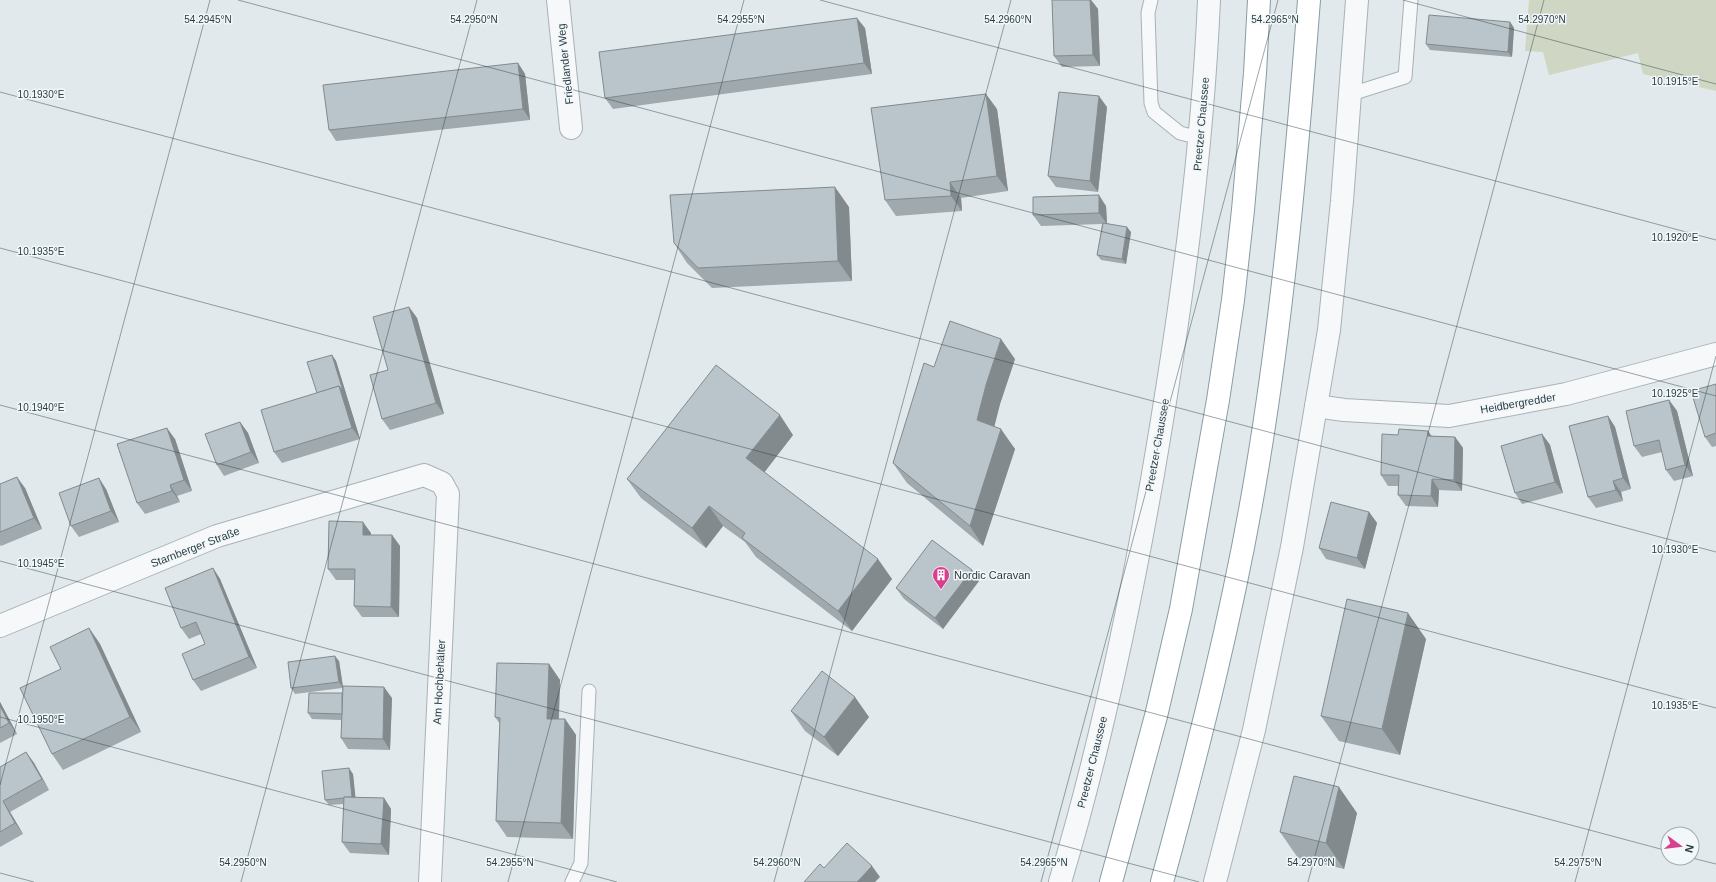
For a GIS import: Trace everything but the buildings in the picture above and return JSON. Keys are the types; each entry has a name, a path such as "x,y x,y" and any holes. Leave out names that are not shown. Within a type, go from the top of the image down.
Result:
{"highway":[{"path":"1111,882 1156,716 1181,609 1215,415 1233,300 1243,210 1255,73 1259,0"},
{"path":"1162,882 1200,742 1224,642 1257,471 1279,326 1296,170 1309,0"}],"street":[{"name":"Friedlander Weg","path":"558,0 571,128"},
{"name":"Preetzer Chaussee","path":"1060,882 1115,670 1144,526 1179,310 1196,180 1209,0"},
{"path":"1215,882 1254,730 1292,547 1329,330 1351,94 1357,0"},
{"name":"Heidbergredder","path":"1316,406 1344,410 1449,416 1566,394 1716,354"},
{"name":"Starnberger Straße","path":"0,626 217,536 424,475 442,483"},
{"name":"Am Hochbehälter","path":"430,882 448,494 442,483"}],"lane":[{"path":"1152,0 1148,13 1151,104 1154,112 1180,134 1200,138"},
{"path":"1351,94 1405,77 1411,0"},
{"path":"572,882 582,863 589,691"}],"green space":[{"path":"1529,0 1716,0 1716,91 1643,74 1638,53 1549,75 1543,52 1525,51"}],"place":[{"name":"Nordic Caravan","path":"941,590"}]}
